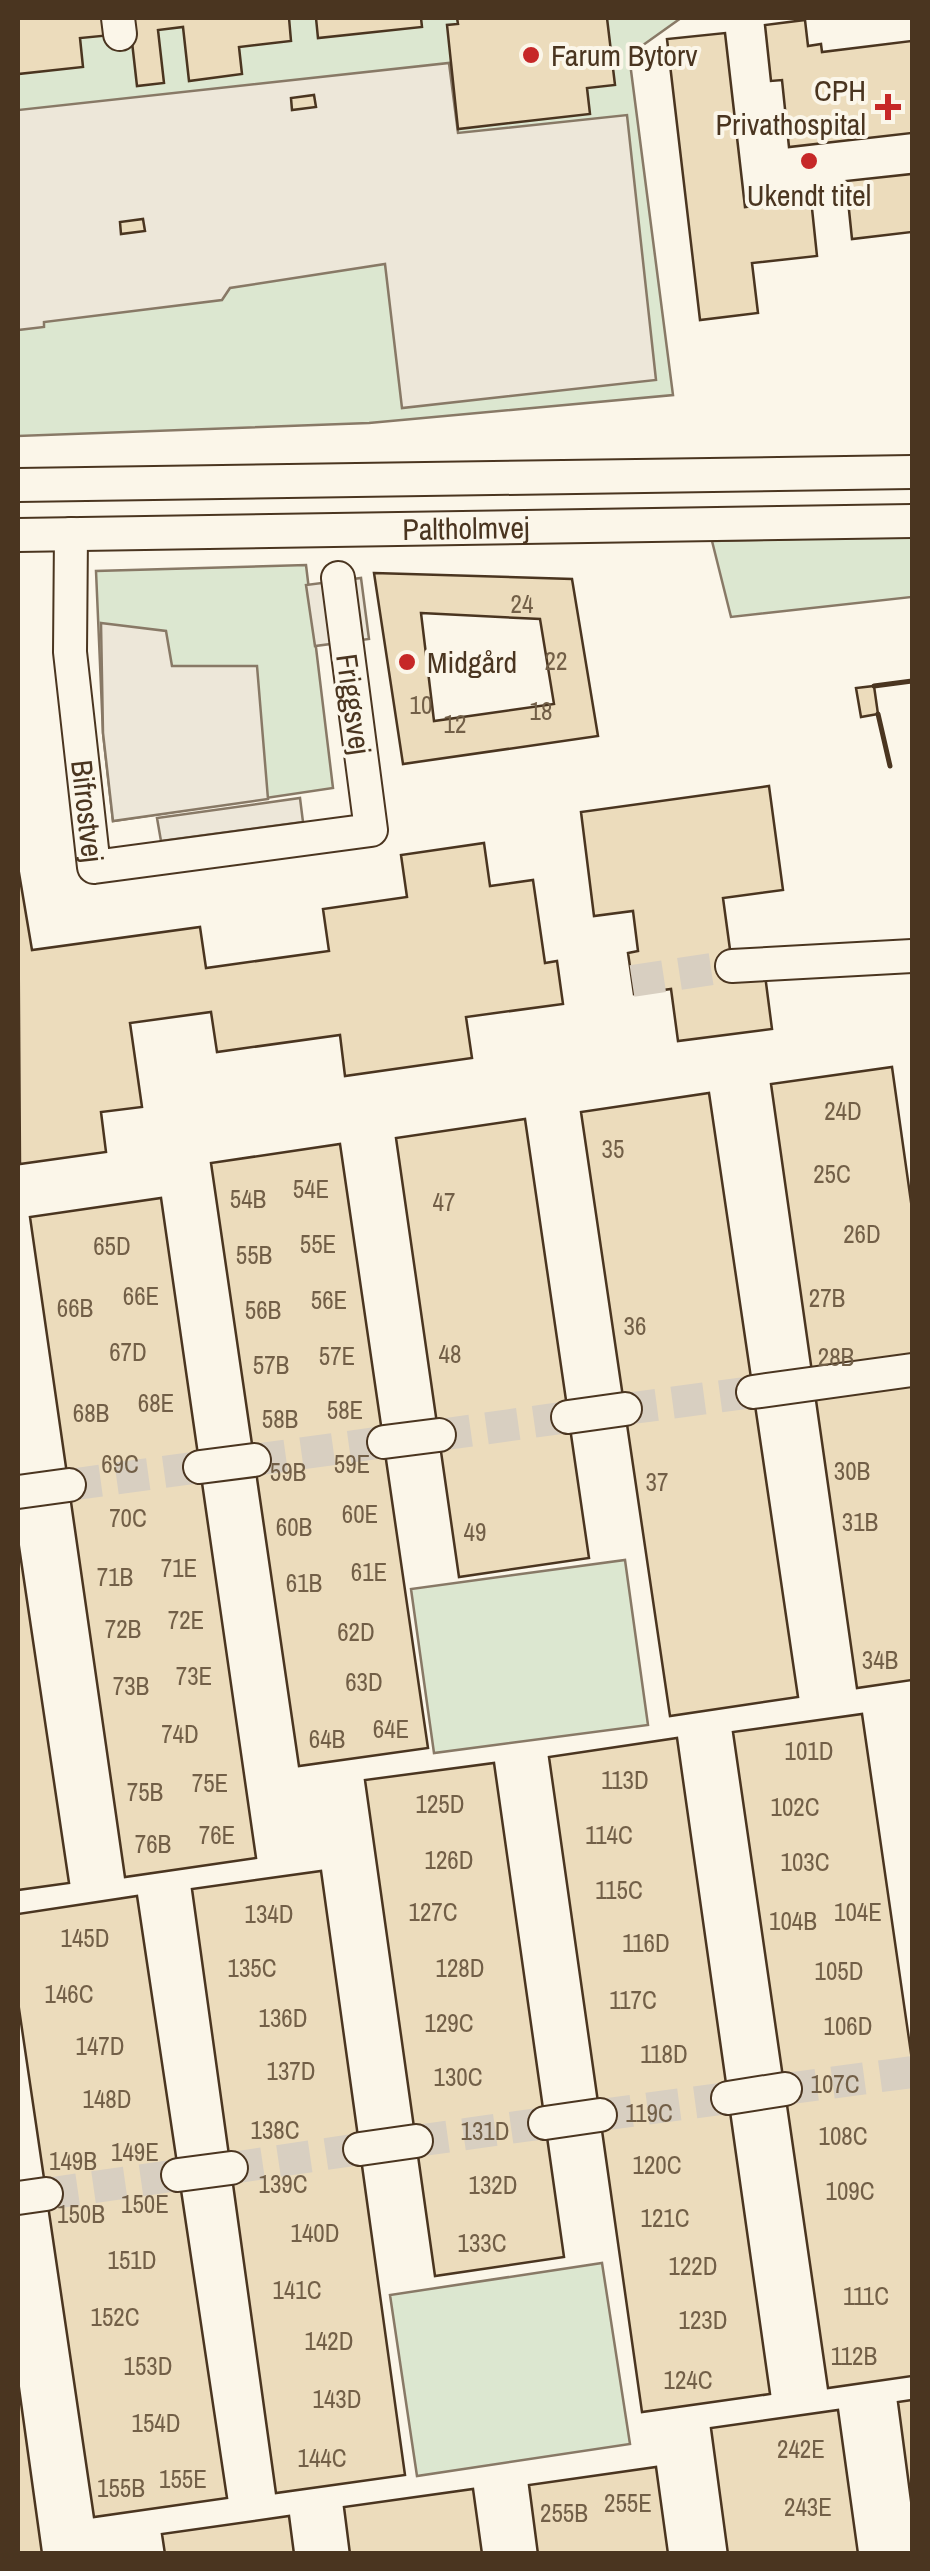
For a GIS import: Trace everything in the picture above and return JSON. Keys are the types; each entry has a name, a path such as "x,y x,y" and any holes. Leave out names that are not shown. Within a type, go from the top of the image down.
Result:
{"street":[{"name":"Paltholmvej","path":"18,485 912,472"},
{"name":"Paltholmvej","path":"18,535 912,521"},
{"name":"Bifrostvej","path":"71,534 70,652 94,867 371,830"},
{"name":"Friggsvej","path":"338,578 371,830"},
{"path":"732,966 912,956"},
{"path":"753,1392 912,1370"},
{"path":"568,1417 625,1410"},
{"path":"384,1442 439,1435"},
{"path":"200,1467 254,1460"},
{"path":"18,1492 69,1485"},
{"path":"728,2098 785,2089"},
{"path":"545,2123 600,2115"},
{"path":"360,2149 416,2142"},
{"path":"178,2175 231,2168"}],"green space":[{"path":"18,18 681,18 629,55 673,395 369,423 18,436"},
{"path":"912,536 912,597 731,617 712,541"},
{"path":"306,565 333,788 113,821 103,733 96,571"},
{"path":"625,1560 648,1725 434,1753 411,1589"},
{"path":"602,2263 630,2444 417,2476 390,2295"}],"shaded area":[{"name":"Farum Bytorv","path":"449,63 458,133 627,115 656,380 402,408 385,264 230,288 222,300 44,322 44,327 18,330 18,110"},
{"path":"361,578 369,639 315,646 306,585"},
{"path":"101,623 166,631 172,666 257,666 268,799 113,821 103,733"},
{"path":"300,798 303,822 161,841 157,818"}],"building":[{"path":"18,18 289,18 291,41 239,47 242,74 189,81 183,27 158,30 164,83 137,86 131,33 80,38 83,67 18,74"},
{"path":"316,18 421,18 422,27 318,38"},
{"name":"Farum Bytorv","path":"457,18 607,18 615,85 587,88 590,114 458,129 447,25 458,24"},
{"path":"805,20 808,46 821,44 822,52 912,41 912,133 789,147 782,80 771,81 765,25"},
{"path":"725,33 745,207 811,199 817,256 752,263 758,313 700,320 667,39"},
{"path":"314,95 316,107 292,110 291,98"},
{"path":"912,174 912,232 852,239 846,181"},
{"path":"143,219 145,231 121,234 120,222"},
{"name":"Midgård","path":"374,573 572,579 598,736 403,764","holes":["421,613 540,619 554,704 434,721"]},
{"path":"874,686 878,714 861,717 856,688"},
{"path":"769,786 783,890 723,898 734,979 765,975 772,1029 678,1041 671,989 634,994 628,953 638,951 633,911 594,916 581,812"},
{"path":"484,843 490,886 533,880 545,963 557,961 563,1004 466,1017 472,1058 345,1076 340,1035 217,1052 211,1012 130,1023 142,1107 101,1112 106,1152 20,1164 18,867 32,950 200,927 206,968 329,951 323,909 407,897 401,855"},
{"path":"892,1067 912,1209 912,1680 857,1688 771,1084"},
{"path":"709,1093 798,1697 670,1716 581,1112"},
{"path":"525,1119 589,1558 459,1577 396,1138"},
{"path":"340,1144 428,1748 299,1766 211,1163"},
{"path":"161,1198 256,1858 125,1877 30,1217"},
{"path":"18,1540 69,1883 18,1890"},
{"path":"862,1714 912,2060 912,2376 828,2388 733,1732"},
{"path":"677,1738 770,2394 642,2412 549,1757"},
{"path":"494,1763 564,2257 435,2276 365,1780"},
{"path":"321,1871 405,2475 276,2493 192,1889"},
{"path":"137,1896 227,2498 94,2517 18,2002 18,1914"},
{"path":"18,2381 42,2554 18,2554"},
{"path":"912,2400 912,2508 898,2402"},
{"path":"838,2410 858,2554 728,2554 711,2428"},
{"path":"656,2467 668,2554 538,2554 529,2485"},
{"path":"473,2489 482,2554 350,2554 344,2507"},
{"path":"289,2516 294,2554 165,2554 162,2534"}],"tunnel":[{"path":"632,981 732,966"},
{"path":"625,1409 753,1392"},
{"path":"439,1435 568,1417"},
{"path":"254,1460 384,1442"},
{"path":"69,1485 200,1467"},
{"path":"785,2089 912,2072"},
{"path":"600,2115 728,2098"},
{"path":"416,2141 545,2123"},
{"path":"231,2168 360,2149"},
{"path":"46,2194 178,2175"}],"wall":[{"path":"874,686 912,681"},
{"path":"878,714 890,766"}],"place":[{"name":"Farum Bytorv","path":"531,55"},
{"name":"CPH Privathospital","path":"888,107"},
{"name":"Ukendt titel","path":"809,161"},
{"name":"Midgård","path":"407,662"}]}
